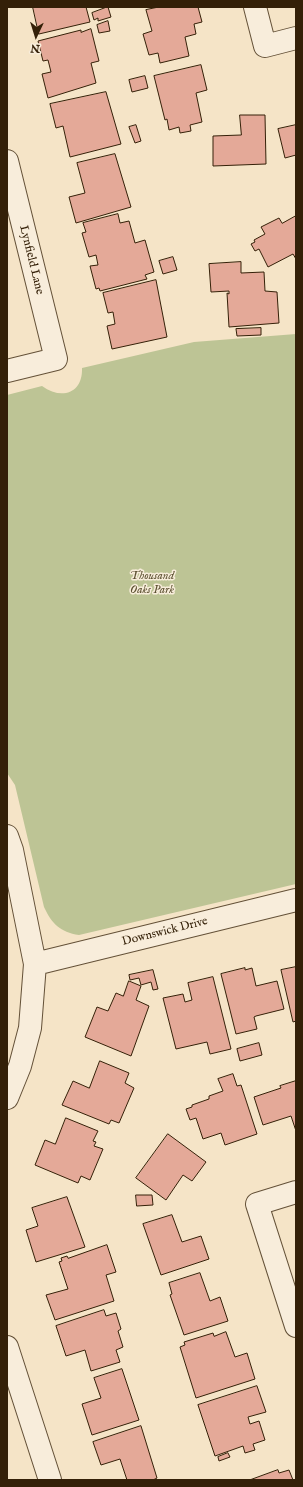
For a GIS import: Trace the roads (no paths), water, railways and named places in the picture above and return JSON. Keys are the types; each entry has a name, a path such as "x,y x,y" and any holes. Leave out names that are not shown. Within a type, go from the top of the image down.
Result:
{"street":[{"path":"255,7 265,46 296,38"},
{"name":"Lynfield Lane","path":"7,161 56,359 7,371"},
{"path":"7,836 12,850 35,964 30,1028 20,1066 7,1098"},
{"name":"Downswick Drive","path":"35,964 296,900"},
{"path":"296,1192 257,1204 296,1326"},
{"path":"7,1347 50,1480"}],"park label":[{"name":"Thousand Oaks Park","path":"152,584"}]}
